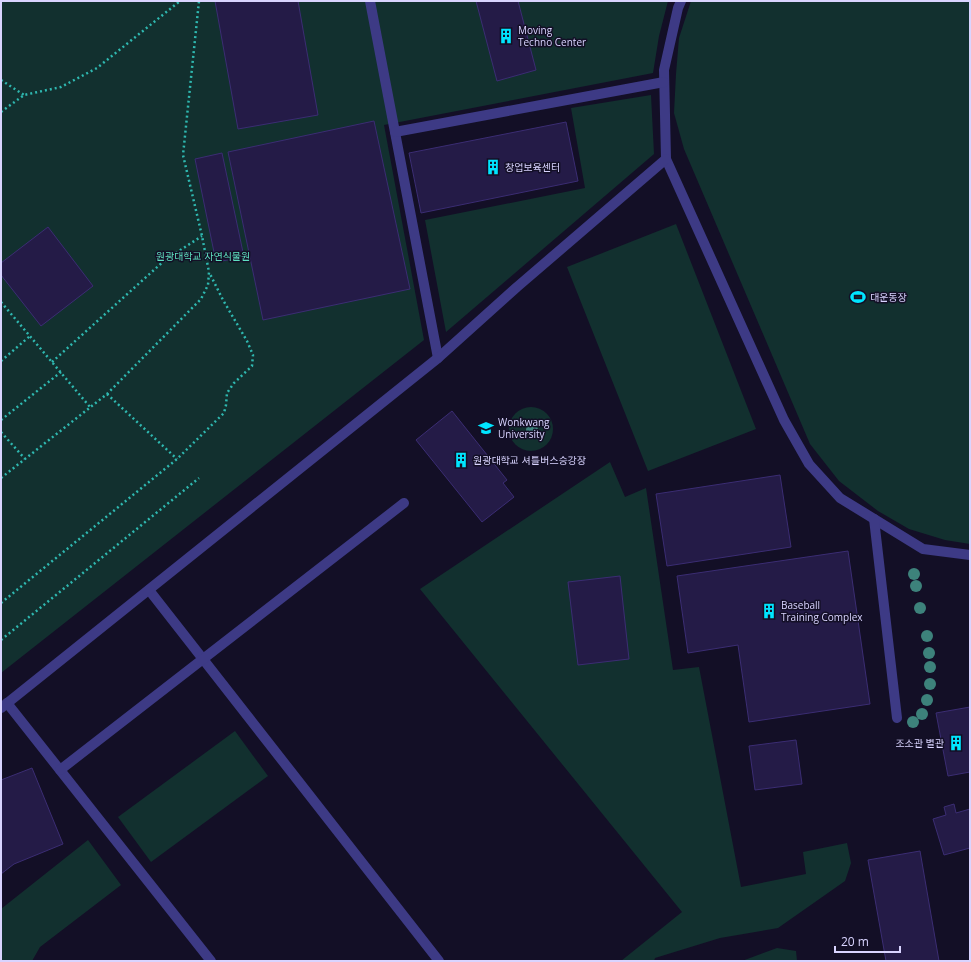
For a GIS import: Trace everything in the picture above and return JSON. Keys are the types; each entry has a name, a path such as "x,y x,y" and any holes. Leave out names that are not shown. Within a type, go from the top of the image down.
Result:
{"lane":[{"path":"370,1 438,358"},
{"path":"681,1 678,8 664,70 666,159 784,420 809,464 840,498 924,549 970,555"},
{"path":"395,132 664,82"},
{"path":"211,961 60,770 4,706 438,358 517,287 666,159"},
{"path":"60,770 404,503"},
{"path":"874,519 897,718"},
{"path":"149,590 439,961"}],"path":[{"path":"1,112 24,96 61,87 96,68 180,1"},
{"path":"1,478 106,394 201,299 208,285 209,272 183,156 199,1"},
{"path":"1,80 24,96"},
{"path":"52,362 165,260 202,236"},
{"path":"1,603 177,458 224,413 227,393 234,383 252,366 253,355 247,341 223,300 209,272"},
{"path":"1,302 90,407"},
{"path":"1,361 30,336"},
{"path":"1,420 61,372"},
{"path":"106,394 177,458"},
{"path":"1,432 25,460"},
{"path":"1,640 199,478"}],"green space":[{"name":"원광대학교 자연식물원","path":"1,1 668,1 659,36 653,73 384,125 424,340 1,673"},
{"name":"대운동장","path":"691,1 970,1 970,544 945,540 909,529 878,511 839,481 810,444 684,149 674,113 679,38"},
{"path":"651,95 654,154 446,332 425,220 585,188 571,108"},
{"path":"676,224 756,429 648,471 567,267"},
{"path":"527,407 535,407 540,408 547,413 552,420 552,438 547,445 540,450 527,451 519,448 512,441 509,433 509,425 512,417 519,410"},
{"path":"610,462 625,497 646,488 673,670 699,667 741,887 806,874 803,852 847,843 851,863 845,881 778,928 720,938 655,958 654,961 621,961 682,912 420,589"},
{"path":"235,731 268,776 151,862 118,817"},
{"path":"88,840 121,885 40,947 32,961 1,961 1,909"},
{"path":"777,948 796,951 797,961 742,961"}],"building":[{"path":"215,1 298,1 318,115 238,129"},
{"name":"Moving Techno Center","path":"476,1 518,1 536,70 497,81"},
{"path":"374,121 410,289 263,320 228,152"},
{"name":"창업보육센터","path":"566,122 578,181 421,213 409,153"},
{"path":"222,153 244,257 216,262 195,159"},
{"path":"48,227 93,286 41,326 1,275 1,263"},
{"name":"원광대학교 셔틀버스승강장","path":"452,411 507,480 503,483 514,497 482,522 416,440"},
{"path":"780,475 791,547 667,566 656,494"},
{"name":"Baseball Training Complex","path":"848,551 870,704 749,722 738,645 688,653 677,576"},
{"path":"620,576 629,659 578,665 568,582"},
{"name":"조소관 별관","path":"970,707 970,772 948,776 936,713"},
{"path":"796,740 802,784 755,790 749,746"},
{"path":"32,768 63,844 14,864 1,874 1,780"},
{"path":"954,804 956,813 970,809 970,848 944,855 933,819 946,815 944,807"},
{"path":"920,851 939,961 886,961 868,860"}],"place":[{"name":"Moving Techno Center","path":"506,36"},
{"name":"창업보육센터","path":"493,167"},
{"name":"대운동장","path":"858,297"},
{"name":"Wonkwang University","path":"486,428"},
{"name":"원광대학교 셔틀버스승강장","path":"461,460"},
{"name":"Baseball Training Complex","path":"769,611"},
{"name":"조소관 별관","path":"956,743"}]}
